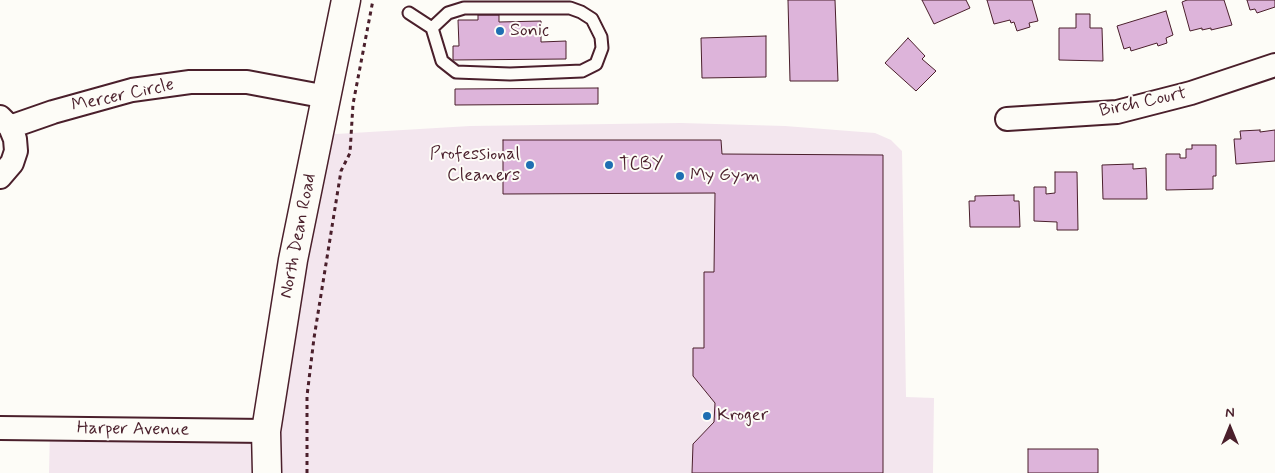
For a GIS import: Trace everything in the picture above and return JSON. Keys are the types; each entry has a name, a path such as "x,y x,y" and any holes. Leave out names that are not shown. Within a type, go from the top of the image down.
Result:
{"street":[{"name":"North Dean Road","path":"267,473 266,431 294,260 346,0"},
{"name":"Birch Court","path":"1007,119 1117,112 1191,93 1275,65"},
{"name":"Mercer Circle","path":"0,177 12,163 16,151 15,139 5,122 53,112 132,90 190,82 247,82 327,97"},
{"name":"Harper Avenue","path":"0,428 266,431"}],"lane":[{"path":"409,13 432,28 442,62 456,72 510,74 582,71 596,64 602,48 601,37 592,19 570,8 464,8 448,13 432,28"}],"path":[{"path":"307,473 307,396 314,338 341,170 350,153 353,104 373,0"}],"shaded area":[{"path":"681,123 785,126 875,133 891,140 902,151 906,397 934,398 933,473 49,473 50,429 266,431 319,135 470,126"}],"building":[{"path":"788,0 835,0 838,81 790,81"},
{"path":"922,0 966,0 970,8 934,24"},
{"path":"987,0 1032,0 1038,21 1029,23 1030,27 1017,31 1014,22 1011,23 1010,20 994,24"},
{"path":"1187,0 1224,0 1232,25 1211,30 1211,28 1202,30 1202,28 1190,31 1182,2"},
{"path":"1247,0 1275,0 1275,7 1257,13 1255,9 1250,10"},
{"path":"1166,11 1173,35 1166,38 1167,43 1158,46 1157,43 1131,51 1130,47 1124,49 1117,26"},
{"path":"1076,14 1090,14 1090,28 1102,28 1103,61 1059,60 1059,28 1076,28"},
{"name":"Sonic","path":"478,15 499,15 499,22 541,21 541,42 566,41 566,59 453,60 453,46 459,46 458,20 478,20"},
{"path":"766,36 766,77 702,78 701,38"},
{"path":"908,38 925,56 922,59 936,71 916,91 885,63"},
{"path":"598,88 598,104 455,105 455,89"},
{"path":"1260,130 1260,132 1275,130 1275,161 1236,164 1234,139 1241,139 1240,131"},
{"path":"503,140 721,140 722,154 883,155 883,473 692,473 693,444 714,422 715,403 693,376 693,348 704,348 704,272 714,272 715,193 503,194"},
{"path":"1192,145 1216,145 1216,176 1213,176 1213,189 1166,190 1166,154 1180,154 1180,158 1186,158 1186,149 1192,149"},
{"path":"1133,164 1133,169 1146,168 1147,199 1103,199 1102,165"},
{"path":"1055,172 1077,172 1078,230 1057,230 1057,222 1034,221 1034,187 1046,187 1046,194 1055,193"},
{"path":"1014,195 1014,201 1019,201 1020,227 970,227 969,201 975,201 975,196"},
{"path":"1028,449 1098,449 1098,473 1028,473"}],"place":[{"name":"Sonic","path":"500,31"},
{"name":"Professional Cleaners","path":"530,165"},
{"name":"TCBY","path":"609,165"},
{"name":"My Gym","path":"680,176"},
{"name":"Kroger","path":"707,416"}]}
